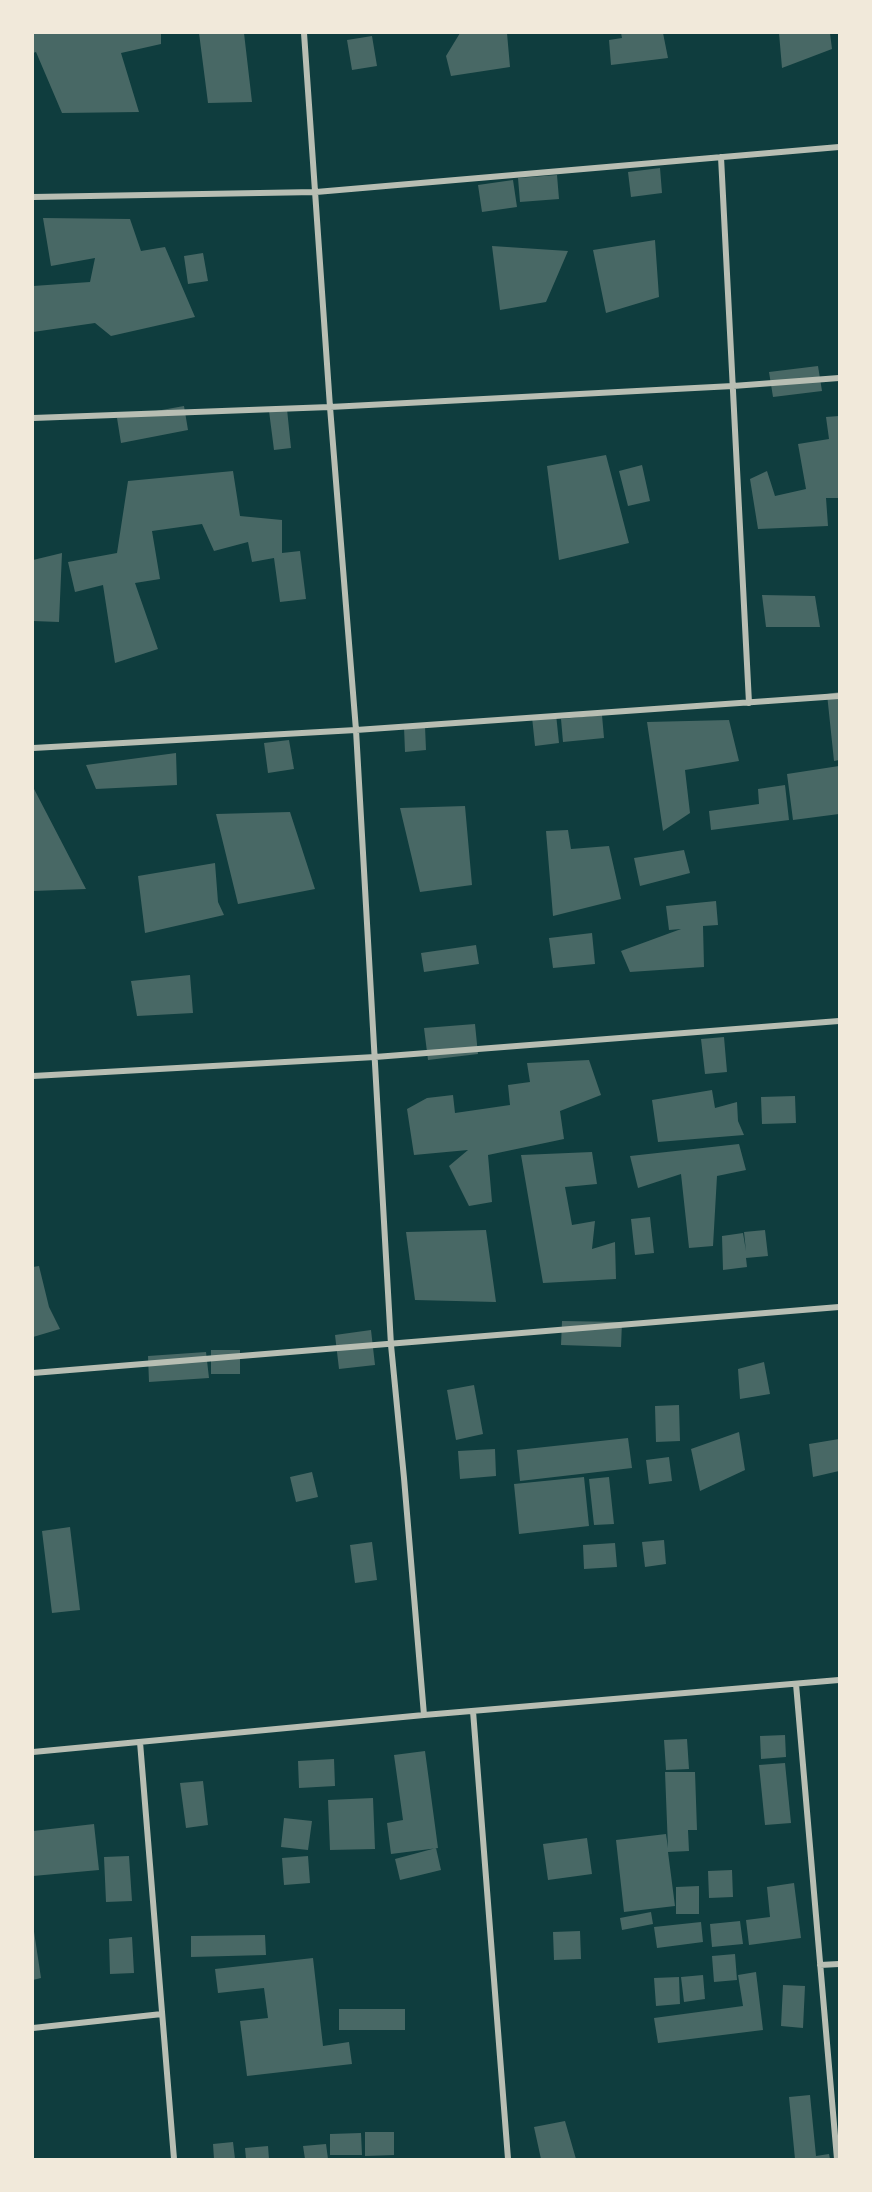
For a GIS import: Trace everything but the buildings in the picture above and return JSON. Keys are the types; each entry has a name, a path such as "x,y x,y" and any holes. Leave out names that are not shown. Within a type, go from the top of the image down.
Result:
{"street":[{"path":"304,33 330,407 357,730 391,1345 423,1715"},
{"path":"33,197 315,192 839,147"},
{"path":"721,157 749,703"},
{"path":"33,418 330,407 733,386 839,378"},
{"path":"33,748 357,730 839,696"},
{"path":"33,1076 375,1057 839,1021"},
{"path":"33,1373 839,1307"},
{"path":"33,1752 423,1715 839,1680"},
{"path":"796,1684 837,2159"},
{"path":"473,1711 508,2159"},
{"path":"140,1742 174,2159"},
{"path":"820,1965 839,1964"},
{"path":"33,2028 162,2014"}]}
